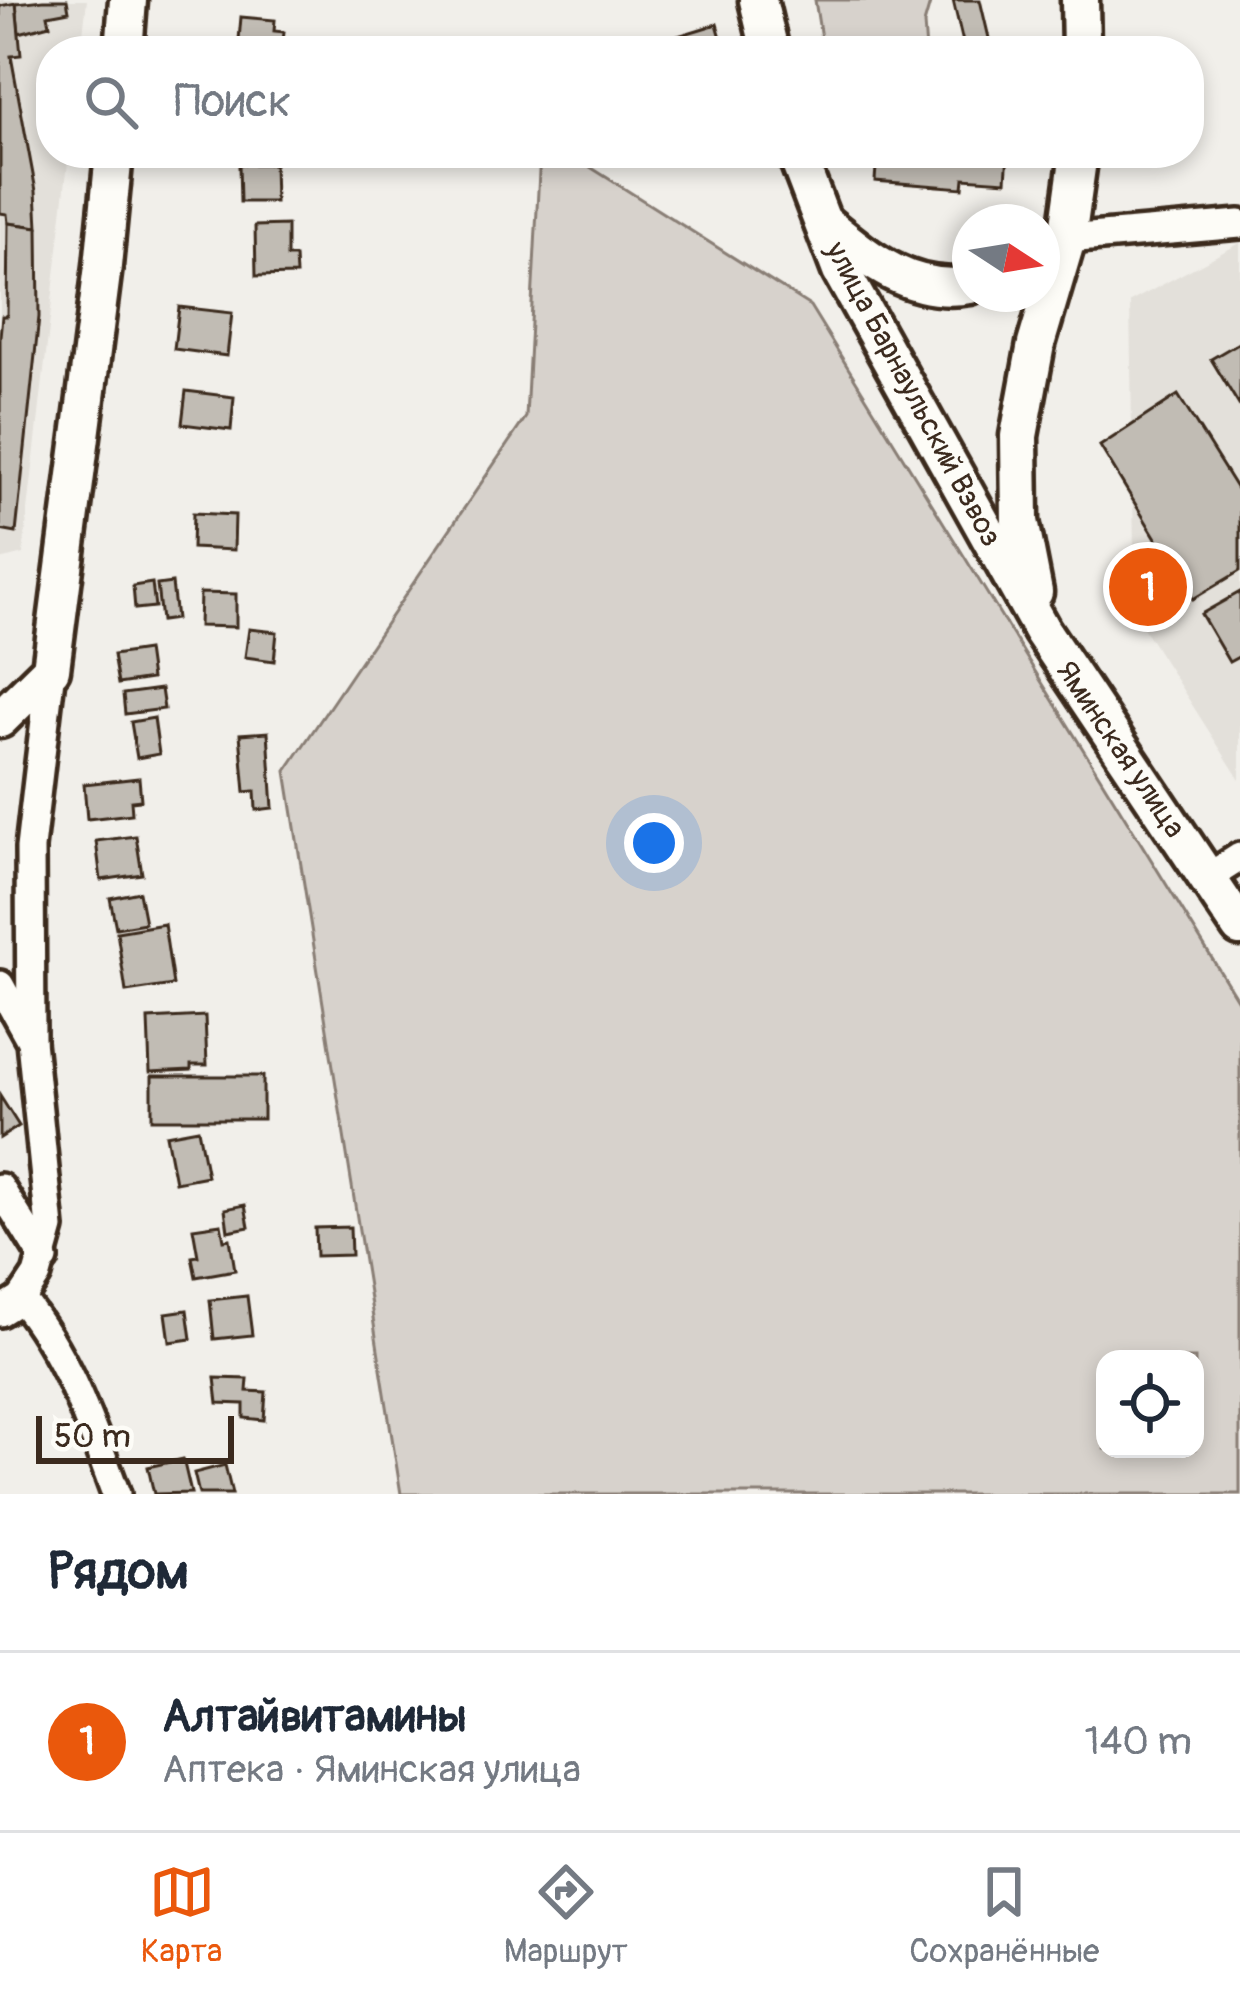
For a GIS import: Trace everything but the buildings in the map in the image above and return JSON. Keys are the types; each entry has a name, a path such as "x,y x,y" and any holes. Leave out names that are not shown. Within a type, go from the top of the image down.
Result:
{"main road":[{"path":"125,36 128,0"},
{"path":"758,0 766,36"},
{"path":"1080,0 1081,36"},
{"path":"0,719 51,669 113,168"},
{"name":"улица Барнаульский Взвоз","path":"802,168 842,271 1042,631"},
{"path":"1060,224 1075,168"},
{"path":"823,222 882,270 922,285 952,285"},
{"path":"1042,312 1019,436 1020,521 1042,631"},
{"name":"Яминская улица","path":"1042,631 1240,927"}],"street":[{"path":"1060,246 1240,224"},
{"path":"51,669 30,848 31,1041 50,1228 44,1258 10,1305 47,1331 67,1366 116,1494"},
{"path":"1207,878 1240,857"},
{"path":"0,985 31,1041"},
{"path":"0,1188 44,1258"}],"shaded area":[{"path":"0,0 87,0 83,36 36,36 36,168 67,168 23,554 0,560"},
{"path":"815,0 931,0 925,36 821,36"},
{"path":"539,168 592,168 810,306 1240,1004 1240,1494 401,1494 286,771 526,417"},
{"path":"1240,243 1240,780 1135,615 1130,302"}],"place":[{"name":"Алтайвитамины","path":"1148,587"}]}
